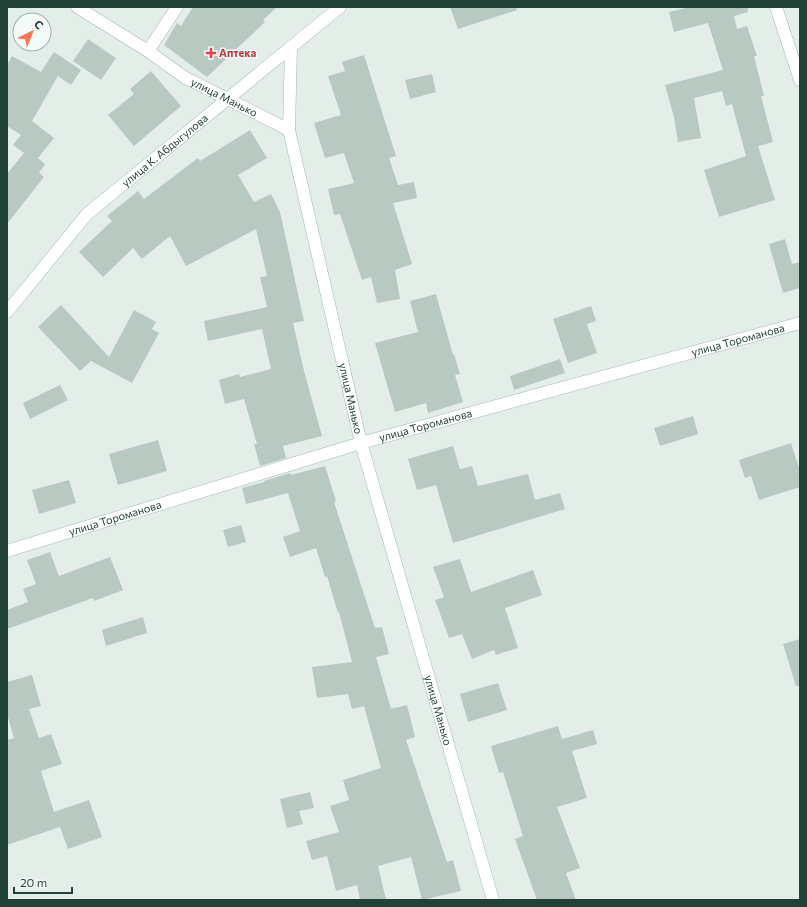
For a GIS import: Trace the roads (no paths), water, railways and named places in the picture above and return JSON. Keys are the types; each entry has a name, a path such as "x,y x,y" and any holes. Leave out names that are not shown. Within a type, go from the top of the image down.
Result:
{"street":[{"name":"улица Манько","path":"77,7 148,51 184,77 289,130 361,443 493,900"},
{"path":"148,51 177,7"},
{"name":"улица К. Абдыгулова","path":"7,312 87,214 340,7"},
{"path":"776,7 800,80"},
{"path":"289,130 291,47"},
{"name":"улица Тороманова","path":"7,551 361,443 800,323"}],"place":[{"name":"Аптека","path":"211,53"}]}
